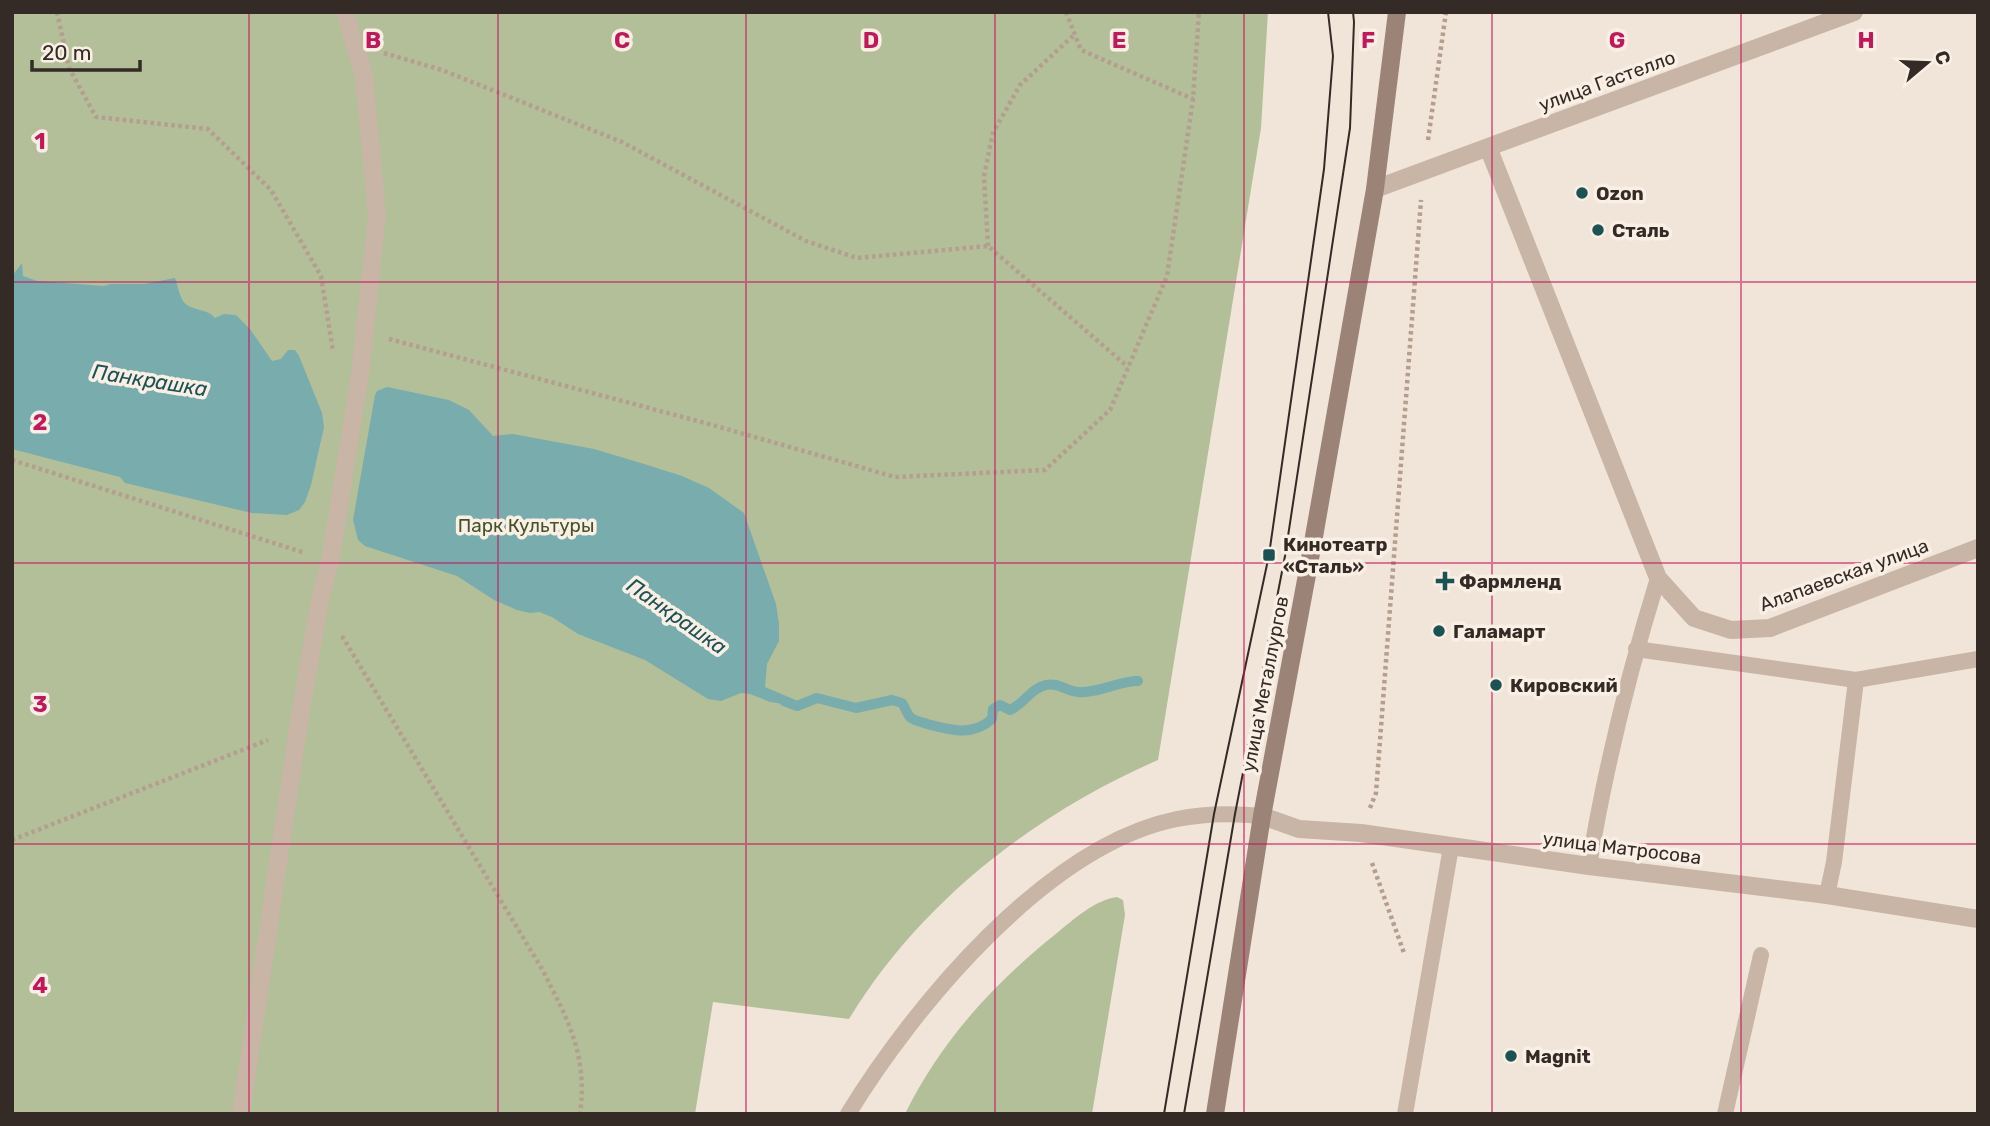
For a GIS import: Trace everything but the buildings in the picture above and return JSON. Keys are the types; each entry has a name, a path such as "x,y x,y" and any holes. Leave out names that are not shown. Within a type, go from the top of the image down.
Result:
{"main road":[{"name":"улица Металлургов","path":"1215,1114 1262,817 1375,189 1396,12"}],"street":[{"path":"241,1114 298,728 320,599 330,561 366,333 377,216 365,76 345,12"},
{"name":"улица Гастелло","path":"1375,189 1854,12"},
{"path":"1488,148 1658,578"},
{"name":"Алапаевская улица","path":"1658,578 1694,618 1731,629 1770,628 1978,548"},
{"name":"улица Матросова","path":"1262,817 1299,829 1361,833 1588,866 1827,895 1978,919"}],"lane":[{"path":"1588,866 1636,649 1658,578"},
{"path":"1636,649 1856,680 1978,659"},
{"path":"1827,895 1834,862 1856,680"},
{"path":"848,1114 896,1043 955,972 1024,904 1060,875 1117,841 1176,819 1214,814 1262,817"},
{"path":"1405,1114 1451,847"},
{"path":"1725,1114 1761,955"}],"path":[{"path":"57,12 69,68 96,117 208,129 271,190 321,276 334,355"},
{"path":"1066,12 1081,50 1193,100"},
{"path":"366,333 709,424 895,477 1045,470 1110,410 1167,276 1193,100 1199,12"},
{"path":"1405,955 1361,833 1376,793 1399,461 1423,172 1446,12"},
{"path":"1075,34 1020,85 993,133 984,176 988,246 1128,367"},
{"path":"356,45 442,70 622,142 806,241 857,258 988,246"},
{"path":"12,460 330,561"},
{"path":"320,599 542,969 577,1042 582,1076 580,1114"},
{"path":"12,840 298,728"}],"green space":[{"name":"Парк Культуры","path":"12,12 1268,12 1261,128 1158,760 1067,807 984,866 945,900 910,937 878,976 849,1019 713,1002 695,1114 12,1114"},
{"path":"1117,897 1123,900 1125,915 1092,1114 905,1114 935,1062 990,993 1078,916 1101,902"}],"water":[{"path":"22,263 23,276 37,281 104,286 144,284 175,278 185,303 215,318 224,314 236,315 250,329 272,361 281,359 288,350 295,350 322,413 324,427 311,485 299,510 287,515 252,513 125,483 120,477 12,449 12,276"},
{"path":"387,387 449,400 469,410 493,436 513,434 594,449 682,476 709,488 744,513 776,604 779,624 779,641 767,664 765,687 793,699 797,706 770,702 741,693 721,701 708,699 645,660 578,634 552,617 539,612 517,610 494,600 457,576 365,546 358,540 353,520 375,395 377,391"}],"waterway":[{"name":"Панкрашка","path":"784,701 797,706 817,698 856,708 892,700 902,703 909,716 916,720 944,728 969,730 992,719 993,709 1000,705 1010,710 1036,689 1046,685 1085,692 1138,681"}],"tram line":[{"path":"1164,1114 1214,814 1269,555 1324,169 1333,56 1328,12"},
{"path":"1184,1114 1235,814 1285,556 1350,128 1353,12"}],"place":[{"name":"Ozon","path":"1582,193"},
{"name":"Сталь","path":"1598,230"},
{"name":"Кинотеатр «Сталь»","path":"1269,555"},
{"name":"Фармленд","path":"1445,581"},
{"name":"Галамарт","path":"1439,631"},
{"name":"Кировский","path":"1496,685"},
{"name":"Magnit","path":"1511,1056"}]}
